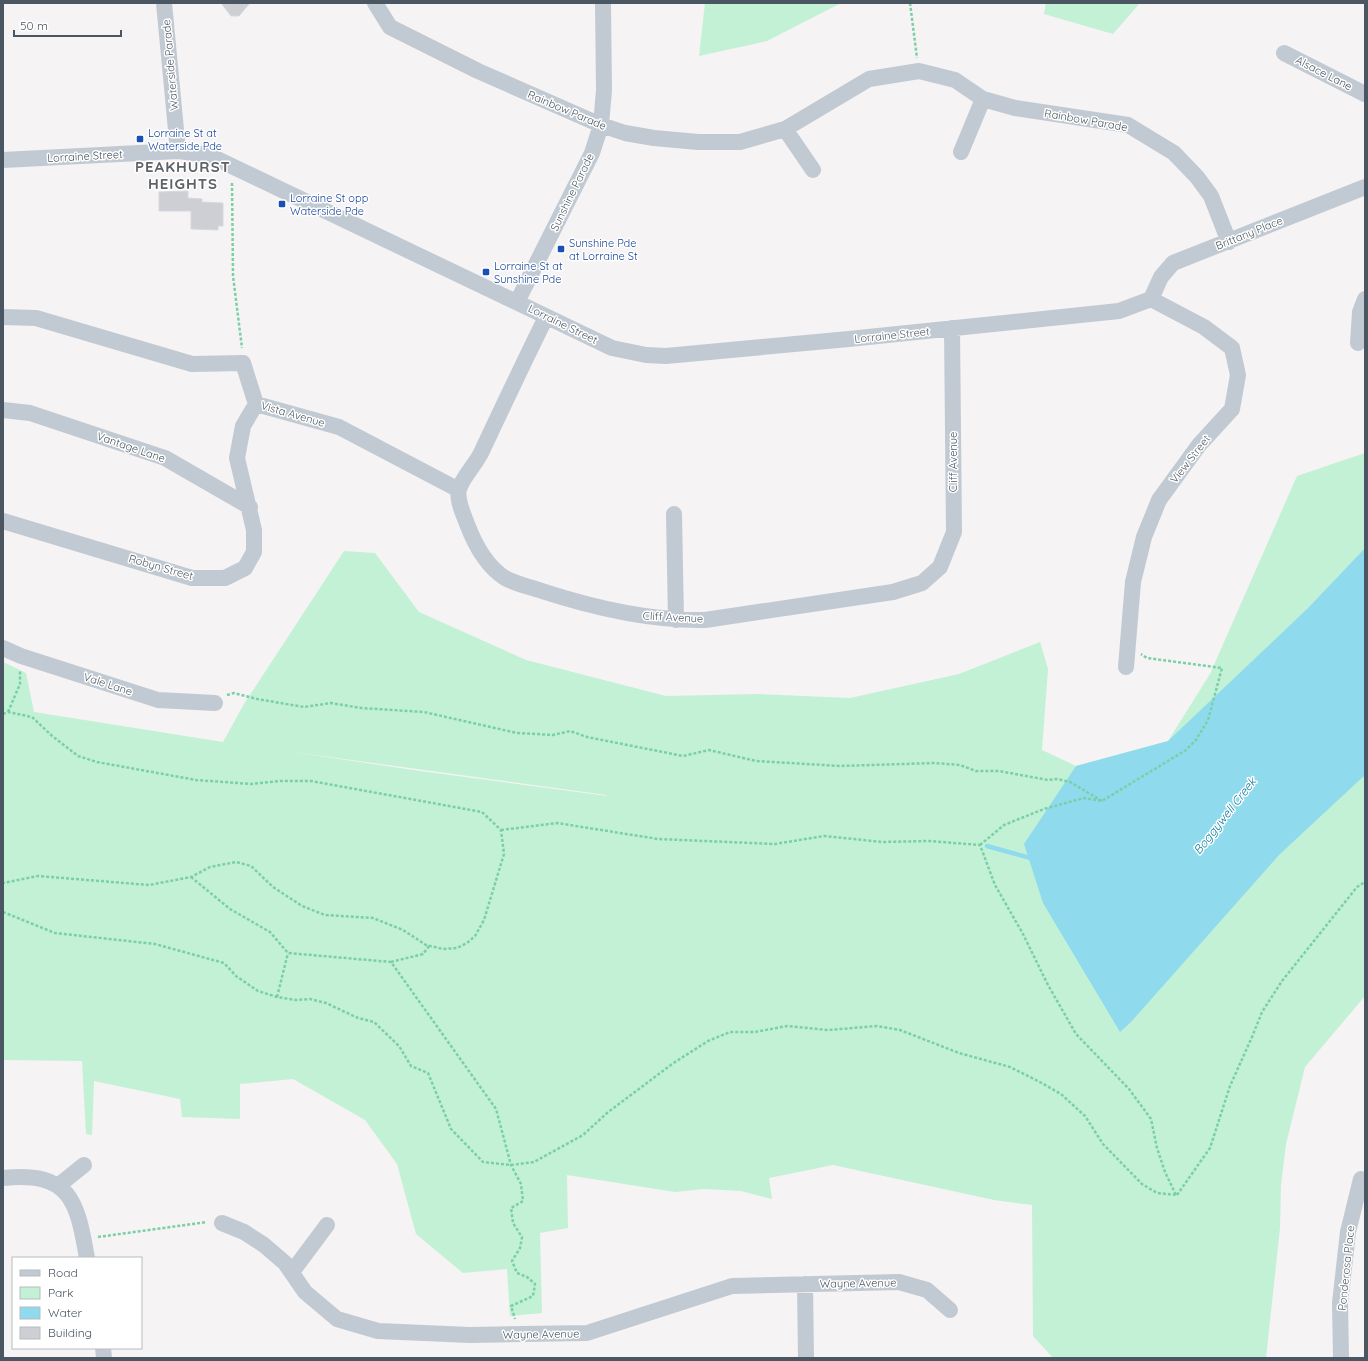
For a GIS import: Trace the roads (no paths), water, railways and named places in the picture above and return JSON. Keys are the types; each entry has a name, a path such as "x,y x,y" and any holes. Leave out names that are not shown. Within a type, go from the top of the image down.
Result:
{"street":[{"name":"Waterside Parade","path":"164,3 178,151"},
{"name":"Rainbow Parade","path":"375,3 390,27 478,71 601,125 632,134 698,142 740,142 785,129 869,79 919,71 955,80 983,99 1015,108 1128,125 1174,153 1197,177 1211,196 1229,242"},
{"name":"Sunshine Parade","path":"517,302 592,153 601,125 604,90 603,3"},
{"name":"Alsace Lane","path":"1284,53 1365,94"},
{"path":"961,152 983,99"},
{"path":"785,129 813,170"},
{"name":"Lorraine Street","path":"3,160 178,151 202,154 217,159 612,348 646,355 666,356 1119,311 1151,299"},
{"name":"Brittany Place","path":"1151,299 1161,277 1173,263 1365,187"},
{"name":"View Street","path":"1126,667 1133,582 1144,537 1159,500 1199,445 1232,409 1238,375 1232,348 1204,327 1151,299"},
{"path":"1358,343 1360,312 1365,299"},
{"name":"Vista Avenue","path":"3,317 36,318 192,364 243,363 256,404 339,427 459,490"},
{"path":"459,490 475,464 546,317"},
{"name":"Cliff Avenue","path":"459,490 460,504 472,537 490,565 505,578 555,596 627,613 676,620 704,620 893,592 922,583 940,567 954,532 952,328"},
{"name":"Robyn Street","path":"3,521 192,578 225,578 245,568 254,552 254,530 250,507 237,458 243,426 256,404"},
{"name":"Vantage Lane","path":"3,410 30,413 165,458 250,507"},
{"path":"674,514 676,620"},
{"name":"Vale Lane","path":"3,648 21,656 158,700 216,703"},
{"path":"59,1185 84,1165"},
{"path":"3,1178 16,1176 42,1178 59,1185 73,1202 84,1239 87,1257"},
{"name":"Ponderosa Place","path":"1341,1358 1340,1303 1348,1232 1361,1179"},
{"name":"Wayne Avenue","path":"222,1223 244,1232 264,1245 285,1262 305,1292 337,1319 378,1331 470,1335 587,1333 732,1286 899,1282 927,1290 950,1310"},
{"path":"292,1272 327,1224"},
{"name":"Wayne Avenue","path":"805,1284 806,1358"}],"water":[{"path":"1365,548 1365,775 1279,855 1131,1022 1120,1032 1043,903 1024,844 1076,766 1168,741 1307,609"}],"waterway":[{"name":"Boggywell Creek","path":"987,846 1034,859"}],"place":[{"name":"Lorraine St at Waterside Pde","path":"140,139"},
{"name":"Lorraine St opp Waterside Pde","path":"282,204"},
{"name":"Sunshine Pde at Lorraine St","path":"561,249"},
{"name":"Lorraine St at Sunshine Pde","path":"486,272"}],"district":[{"name":"PEAKHURST HEIGHTS","path":"183,176"}]}
